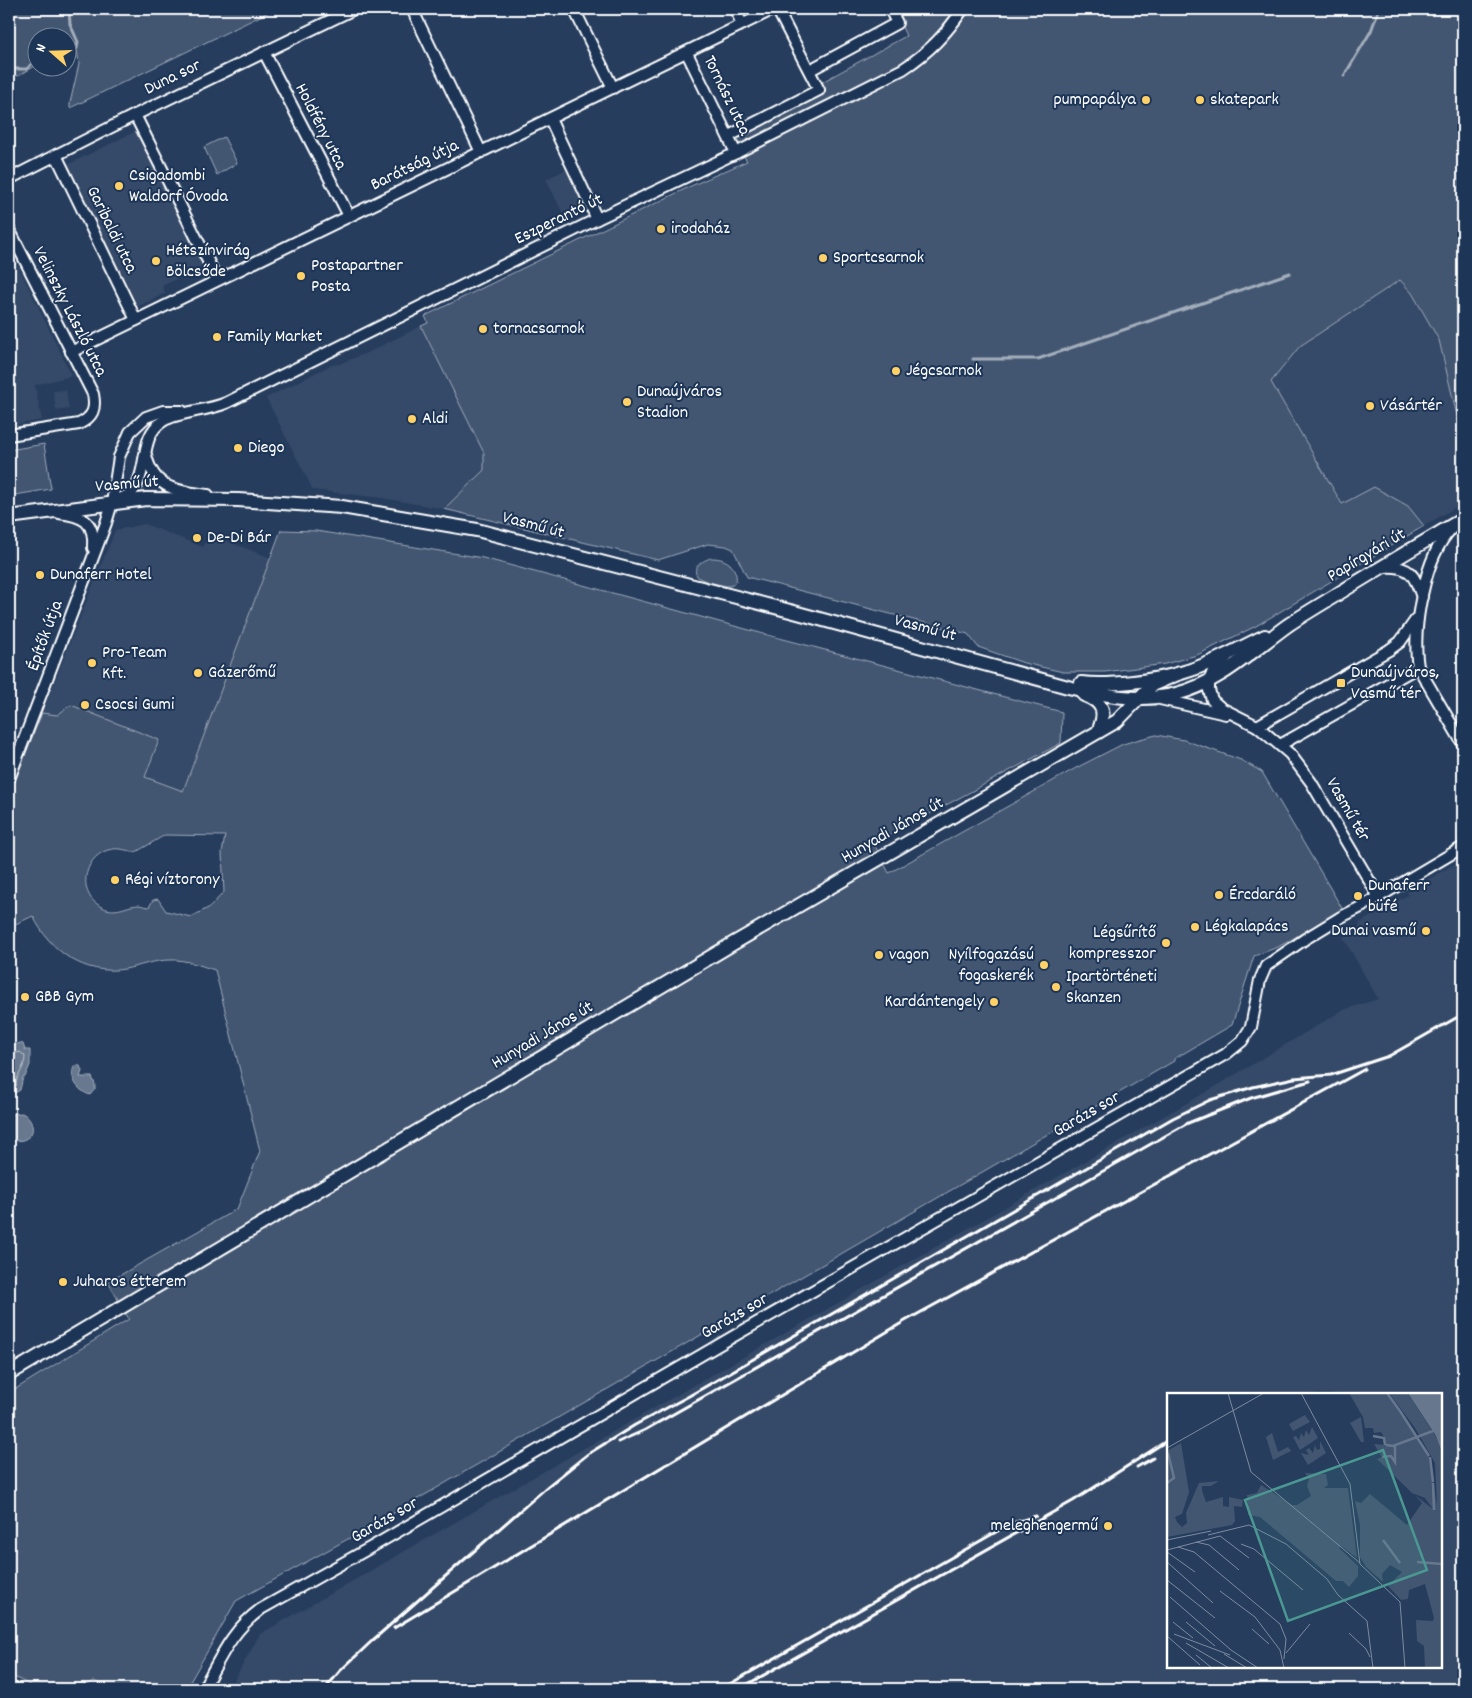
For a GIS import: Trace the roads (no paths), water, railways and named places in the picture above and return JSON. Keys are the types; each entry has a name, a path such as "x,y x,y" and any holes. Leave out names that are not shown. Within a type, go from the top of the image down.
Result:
{"street":[{"name":"Duna sor","path":"9,179 135,114 354,9"},
{"path":"412,9 481,152"},
{"path":"574,9 613,88"},
{"path":"735,9 742,24"},
{"path":"729,136 819,90 776,9"},
{"name":"Barátság útja","path":"71,352 308,235 776,9"},
{"path":"810,70 897,22 890,9"},
{"name":"Eszperantó út","path":"112,503 131,492 138,480 151,435 162,421 226,403 903,69 924,54 951,27 963,9"},
{"name":"Holdfény utca","path":"264,52 349,216"},
{"name":"Tornász utca","path":"687,53 736,153"},
{"path":"135,114 217,280"},
{"path":"550,119 596,219"},
{"name":"Garibaldi utca","path":"56,155 136,320"},
{"name":"Velinszky László utca","path":"9,229 93,394 94,402 94,411 88,420 79,424 9,435"},
{"name":"Eszperantó út","path":"112,503 119,457 130,432 146,417 163,411 206,410"},
{"path":"146,453 149,466 155,477 165,486 177,490 238,500"},
{"name":"Vasmű út","path":"9,517 146,499 238,500 342,507 477,530 794,612 1037,678"},
{"name":"Építők útja","path":"9,779 92,563 112,503"},
{"path":"51,512 78,516 84,519 90,526 94,536 92,563"},
{"path":"1461,521 1446,534 1433,555 1419,615 1416,654 1418,667 1463,744"},
{"name":"Papírgyári út","path":"1289,624 1380,567 1461,521"},
{"path":"1380,567 1397,566 1405,569 1417,582 1422,598"},
{"path":"1257,726 1389,650 1400,642 1419,615"},
{"path":"1139,699 1152,685 1206,664 1289,624"},
{"path":"1139,699 1177,694 1209,681 1228,670 1289,624"},
{"path":"1237,717 1221,708 1212,700 1208,690 1213,671 1221,662 1244,646"},
{"path":"1280,745 1418,667"},
{"path":"1037,678 1096,685 1180,674"},
{"path":"1037,678 1105,695 1139,699 1161,699 1237,717"},
{"path":"1068,687 1097,701 1101,706 1103,720 1098,732"},
{"name":"Hunyadi János út","path":"9,1374 734,943 1098,732 1117,720 1139,699"},
{"name":"Vasmű tér","path":"1237,717 1257,726 1280,745 1311,782 1379,897"},
{"path":"1379,897 1463,848"},
{"name":"Garázs sor","path":"203,1689 233,1636 246,1620 261,1609 384,1540 742,1331 1226,1054 1242,1041 1251,1028 1260,980 1266,966 1305,939 1379,897"}],"water":[{"path":"23,1044 25,1050 30,1050 30,1065 25,1077 23,1077 20,1090 15,1093 9,1092 9,1052 12,1049 14,1050 15,1045"},
{"path":"75,1065 80,1066 82,1071 80,1077 92,1077 95,1089 90,1095 81,1090 75,1083 73,1069"},
{"path":"9,1111 12,1114 22,1113 29,1118 32,1129 29,1136 25,1139 9,1141"}],"waterway":[{"path":"69,9 72,28"},
{"path":"1344,76 1371,31 1379,9"},
{"path":"9,69 28,68"},
{"path":"973,359 1038,359 1290,273"}],"railway":[{"path":"325,1689 340,1671 373,1640 548,1486 588,1454 635,1425 689,1396 1173,1118 1210,1100 1253,1087 1294,1078 1331,1075 1389,1056 1463,1014"},
{"path":"394,1628 905,1321 1365,1069"},
{"path":"618,1442 645,1430 1188,1123 1251,1098 1310,1081"},
{"path":"739,1689 1073,1501 1167,1441"},
{"path":"1137,1467 1153,1458"},
{"path":"721,1689 1010,1524 1036,1516"}],"place":[{"name":"pumpapálya","path":"1146,100"},
{"name":"skatepark","path":"1200,100"},
{"name":"Csigadombi Waldorf Óvoda","path":"119,186"},
{"name":"irodaház","path":"661,229"},
{"name":"Sportcsarnok","path":"823,258"},
{"name":"Hétszínvirág Bölcsőde","path":"156,261"},
{"name":"Postapartner Posta","path":"301,276"},
{"name":"tornacsarnok","path":"483,329"},
{"name":"Family Market","path":"217,337"},
{"name":"Jégcsarnok","path":"896,371"},
{"name":"Dunaújváros Stadion","path":"627,402"},
{"name":"Vásártér","path":"1370,406"},
{"name":"Aldi","path":"412,419"},
{"name":"Diego","path":"238,448"},
{"name":"De-Di Bár","path":"197,538"},
{"name":"Dunaferr Hotel","path":"40,575"},
{"name":"Pro-Team Kft.","path":"92,663"},
{"name":"Gázerőmű","path":"198,673"},
{"name":"Dunaújváros, Vasmű tér","path":"1341,683"},
{"name":"Csocsi Gumi","path":"85,705"},
{"name":"Régi víztorony","path":"115,880"},
{"name":"Ércdaráló","path":"1219,895"},
{"name":"Dunaferr büfé","path":"1358,896"},
{"name":"Légkalapács","path":"1195,927"},
{"name":"Dunai vasmű","path":"1426,931"},
{"name":"Légsűrítő kompresszor","path":"1166,943"},
{"name":"vagon","path":"879,955"},
{"name":"Nyílfogazású fogaskerék","path":"1044,965"},
{"name":"Ipartörténeti Skanzen","path":"1056,987"},
{"name":"GBB Gym","path":"25,997"},
{"name":"Kardántengely","path":"994,1002"},
{"name":"Juharos étterem","path":"63,1282"},
{"name":"meleghengermű","path":"1108,1526"}]}
